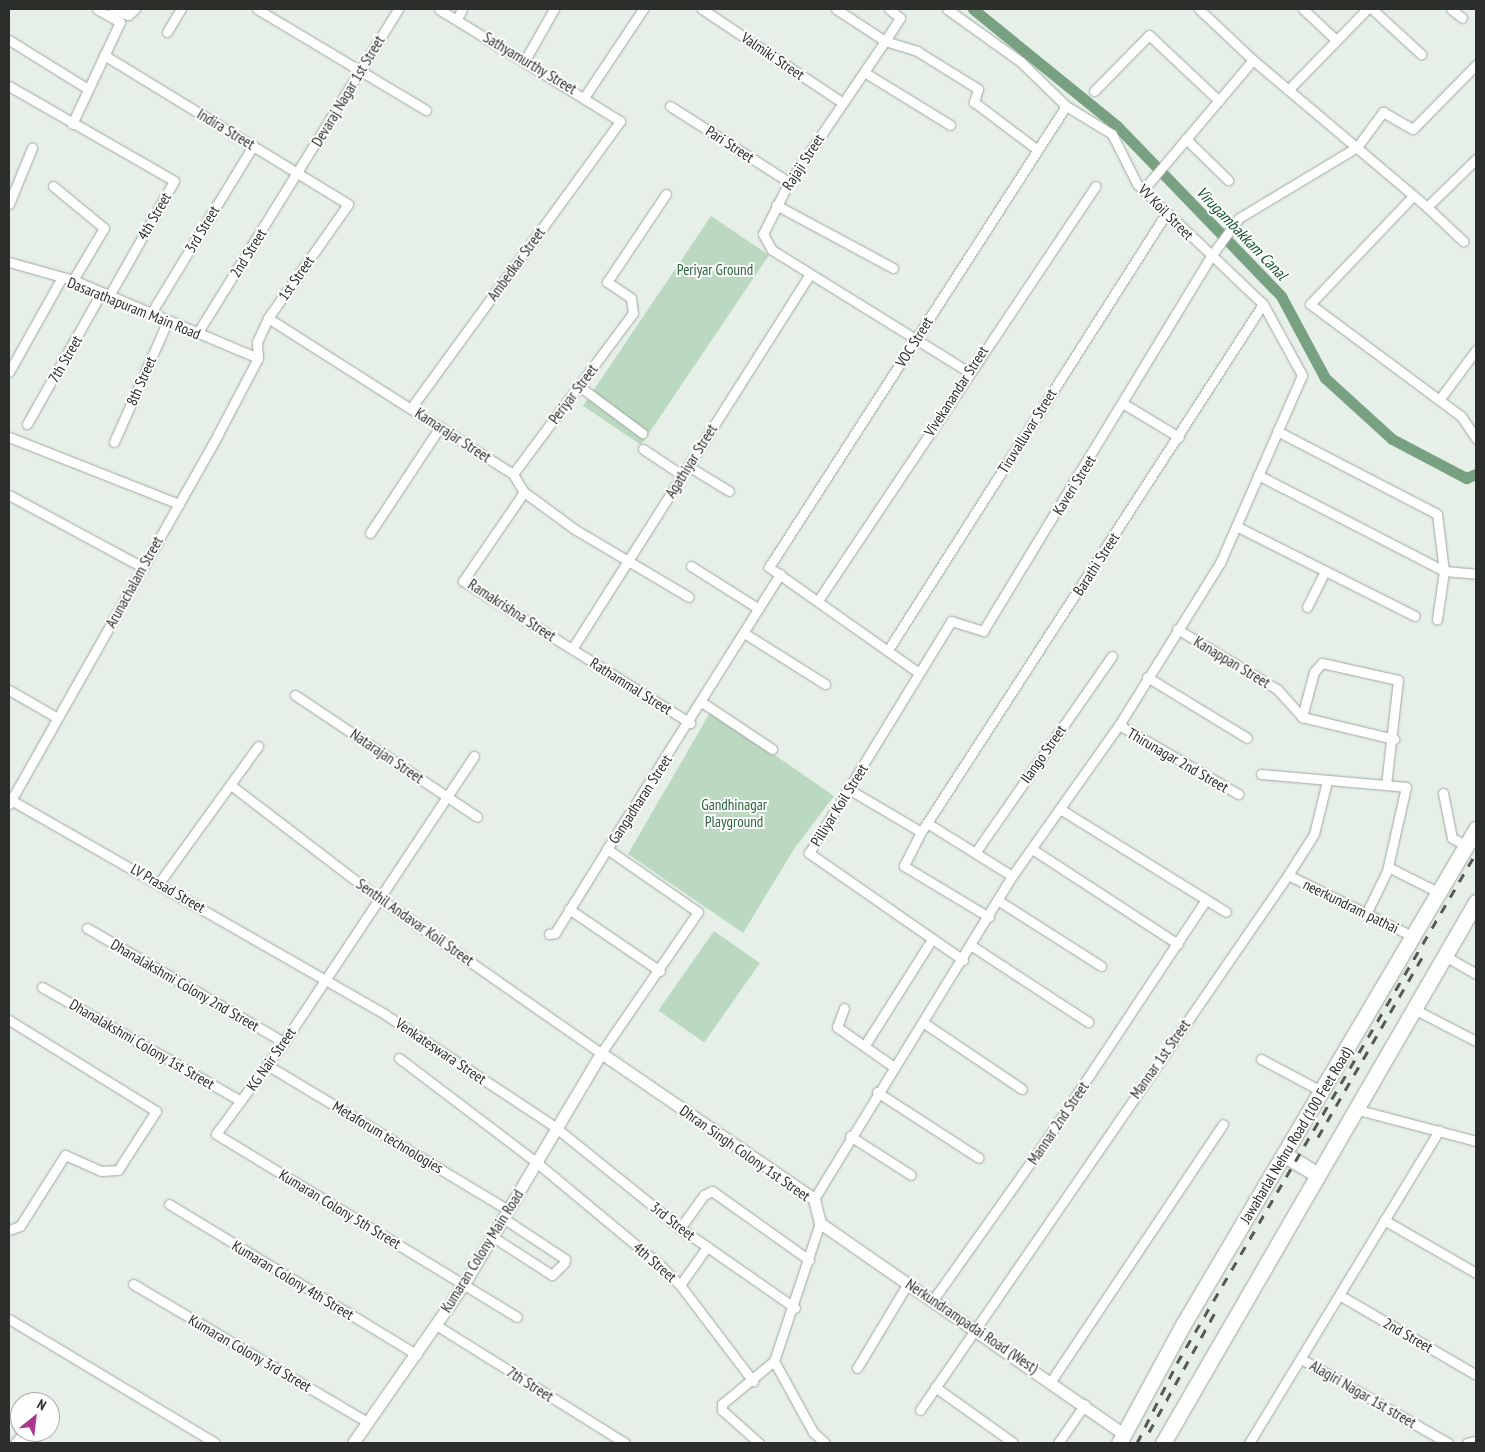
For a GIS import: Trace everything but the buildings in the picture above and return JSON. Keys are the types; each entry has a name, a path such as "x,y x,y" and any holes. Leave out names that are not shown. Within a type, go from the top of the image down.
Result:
{"main road":[{"name":"Jawaharlal Nehru Road (100 Feet Road)","path":"1121,1438 1476,829"},
{"path":"1163,1443 1476,902"},
{"path":"1285,1154 1317,1174"}],"street":[{"path":"9,86 75,124 88,88 120,22 97,9"},
{"path":"113,9 128,16 135,9"},
{"path":"168,32 181,9"},
{"path":"257,9 426,110"},
{"name":"Devaraj Nagar 1st Street","path":"298,173 362,71 398,9"},
{"name":"Sathyamurthy Street","path":"439,9 584,96 620,121"},
{"path":"457,20 462,9"},
{"path":"525,60 554,9"},
{"path":"584,96 643,9"},
{"name":"Valmiki Street","path":"702,9 843,103"},
{"path":"836,9 885,41 917,51 978,90 974,102 1035,148"},
{"name":"Rajaji Street","path":"810,274 772,250 763,234 789,182 900,18 889,9"},
{"name":"VV Koil Street","path":"947,9 1021,62 1066,106 1112,134 1144,189 1211,255 1231,270 1263,304 1302,375 1277,431"},
{"path":"1199,9 1253,60 1356,146 1463,241"},
{"path":"1303,9 1336,40"},
{"path":"1288,90 1367,9"},
{"path":"1372,9 1421,54"},
{"path":"1451,9 1462,18"},
{"path":"1094,91 1149,35 1219,101"},
{"path":"9,40 88,88"},
{"name":"Indira Street","path":"104,55 348,204"},
{"path":"1144,189 1253,60"},
{"path":"1356,146 1383,112 1414,129 1476,65"},
{"path":"864,72 950,125"},
{"name":"Pari Street","path":"670,106 789,182"},
{"name":"VOC Street","path":"780,574 769,566 916,340 1035,148 1066,106"},
{"name":"Ambedkar Street","path":"411,408 620,121"},
{"name":"4th Street","path":"75,124 174,181 105,294"},
{"path":"1186,139 1228,180"},
{"name":"3rd Street","path":"151,313 253,146"},
{"name":"Kaveri Street","path":"919,673 951,621 983,631 1124,404 1211,255 1238,218 1356,146"},
{"path":"9,204 32,148"},
{"path":"1427,208 1476,159"},
{"name":"2nd Street","path":"198,332 298,173"},
{"path":"53,186 104,228 73,280"},
{"name":"Vivekanandar Street","path":"818,598 1095,186"},
{"name":"Periyar Street","path":"513,474 633,313 631,298 607,282 666,194"},
{"path":"1413,196 1310,304 1461,416 1476,438"},
{"name":"1st Street","path":"258,358 257,342 268,318 348,204"},
{"path":"776,205 893,268"},
{"name":"Tiruvalluvar Street","path":"888,650 1167,212"},
{"name":"Dasarathapuram Main Road","path":"9,262 61,279 73,280 258,358"},
{"path":"810,274 969,372"},
{"name":"Agathiyar Street","path":"572,648 630,560 810,274"},
{"path":"9,372 61,279"},
{"name":"7th Street","path":"28,424 105,294"},
{"name":"Barathi Street","path":"989,916 904,866 921,832 1179,437 1263,304"},
{"name":"Kamarajar Street","path":"268,318 513,474 524,492 689,597"},
{"name":"8th Street","path":"114,442 168,320"},
{"path":"1439,400 1476,350"},
{"name":"Arunachalam Street","path":"10,802 56,717 179,504 258,358"},
{"path":"579,386 642,434"},
{"path":"1124,404 1179,437"},
{"path":"370,533 440,427"},
{"path":"814,1199 850,1136 972,946 1012,876 1119,725 1147,677 1220,563 1277,431 1437,514 1444,571 1437,619"},
{"path":"9,437 179,504"},
{"path":"643,449 682,475"},
{"path":"688,466 729,491"},
{"path":"1258,475 1444,571 1476,574"},
{"name":"Ramakrishna Street","path":"524,492 464,581 572,648"},
{"path":"9,494 142,567"},
{"path":"1236,526 1415,616"},
{"path":"691,566 759,609"},
{"path":"1307,606 1325,571"},
{"path":"780,574 818,598 919,673"},
{"name":"Gangadharan Street","path":"660,971 698,912 607,849 690,723 780,574"},
{"name":"Kanappan Street","path":"1177,629 1277,689 1302,717"},
{"path":"744,633 825,684"},
{"name":"Rathammal Street","path":"572,648 690,723"},
{"name":"Ilango Street","path":"975,852 1112,656"},
{"path":"1386,785 1394,738 1400,685 1394,677 1322,662 1314,672 1302,717 1394,738"},
{"name":"Pilliyar Koil Street","path":"919,673 850,790 809,853 963,960"},
{"path":"1147,677 1247,738"},
{"path":"9,690 56,717"},
{"name":"Natarajan Street","path":"296,695 477,817"},
{"path":"702,703 772,749"},
{"name":"Thirunagar 2nd Street","path":"1119,725 1238,794"},
{"path":"159,883 232,786 258,746"},
{"name":"KG Nair Street","path":"216,1134 284,1042 322,981 380,899 474,756"},
{"path":"1261,774 1406,787 1388,867 1366,914"},
{"name":"Mannar 1st Street","path":"920,1410 974,1328 1288,875 1314,834 1327,781"},
{"name":"Senthil Andavar Koil Street","path":"232,786 380,899 601,1053"},
{"path":"850,790 921,832"},
{"path":"1443,793 1452,838 1467,846"},
{"name":"LV Prasad Street","path":"10,802 159,883 322,981"},
{"path":"1060,809 1204,901 1226,912"},
{"path":"927,823 1012,876"},
{"path":"549,934 555,933 607,849"},
{"path":"1032,849 1178,944"},
{"path":"1388,867 1440,893"},
{"name":"neerkundram pathai","path":"1288,875 1414,937"},
{"path":"998,901 1101,966"},
{"name":"Mannar 2nd Street","path":"934,1300 1178,944 1204,901"},
{"path":"569,909 660,971 601,1053"},
{"name":"Dhanalakshmi Colony 2nd Street","path":"86,928 284,1042"},
{"path":"865,1045 932,939"},
{"path":"972,946 1088,1022"},
{"path":"1445,956 1476,974"},
{"name":"Venkateswara Street","path":"322,981 386,1015 555,1127"},
{"name":"Dhanalakshmi Colony 1st Street","path":"42,987 241,1101"},
{"path":"844,1008 837,1027 894,1067"},
{"path":"1414,1008 1476,1041"},
{"path":"9,1020 156,1111 118,1170 101,1171 65,1155 20,1226 9,1230"},
{"path":"924,1023 1022,1089"},
{"name":"Kumaran Colony Main Road","path":"353,1443 366,1421 417,1355 464,1284 555,1127 601,1053"},
{"name":"Dhran Singh Colony 1st Street","path":"601,1053 814,1199 820,1222"},
{"name":"4th Street","path":"399,1058 536,1162 680,1285 753,1382"},
{"path":"1261,1059 1323,1092"},
{"name":"Metaforum technologies","path":"267,1065 506,1214 564,1259 564,1263 552,1275 493,1236"},
{"path":"878,1092 979,1158"},
{"path":"1355,1109 1476,1141"},
{"path":"1051,1381 1223,1124"},
{"name":"3rd Street","path":"555,1127 680,1228 795,1308"},
{"path":"1249,1443 1303,1360 1384,1220 1439,1130"},
{"name":"Kumaran Colony 5th Street","path":"216,1134 517,1317"},
{"path":"850,1136 911,1174"},
{"path":"680,1228 704,1195 712,1191 809,1260"},
{"name":"Kumaran Colony 4th Street","path":"169,1204 417,1355"},
{"path":"1384,1220 1476,1273"},
{"path":"759,1443 721,1408 774,1362 795,1308 820,1222"},
{"name":"Nerkundrampadai Road (West)","path":"820,1222 1085,1404 1121,1438"},
{"path":"680,1285 707,1247"},
{"path":"857,1368 908,1283"},
{"name":"Kumaran Colony 3rd Street","path":"133,1284 366,1421"},
{"name":"2nd Street","path":"1341,1296 1476,1375"},
{"path":"9,1319 77,1358 215,1443"},
{"name":"7th Street","path":"436,1325 625,1443"},
{"name":"Alagiri Nagar 1st street","path":"1303,1360 1448,1443"},
{"path":"774,1362 813,1432 824,1443"},
{"path":"935,1387 1012,1442"},
{"path":"1058,1443 1085,1404"},
{"path":"15,1443 21,1436 34,1443"},
{"path":"1467,1443 1476,1441"}],"green space":[{"name":"Periyar Ground","path":"711,216 769,255 641,445 583,406"},
{"name":"Gandhinagar Playground","path":"711,711 834,796 794,849 743,933 628,854"},
{"path":"714,931 760,963 704,1043 658,1010"}],"waterway":[{"name":"Virugambakkam Canal","path":"973,9 1117,126 1281,296 1325,378 1392,439 1466,478 1476,474"}],"railway":[{"path":"1137,1443 1177,1363 1476,853"},
{"path":"1318,1137 1426,951"},
{"path":"1149,1432 1217,1309"}]}
